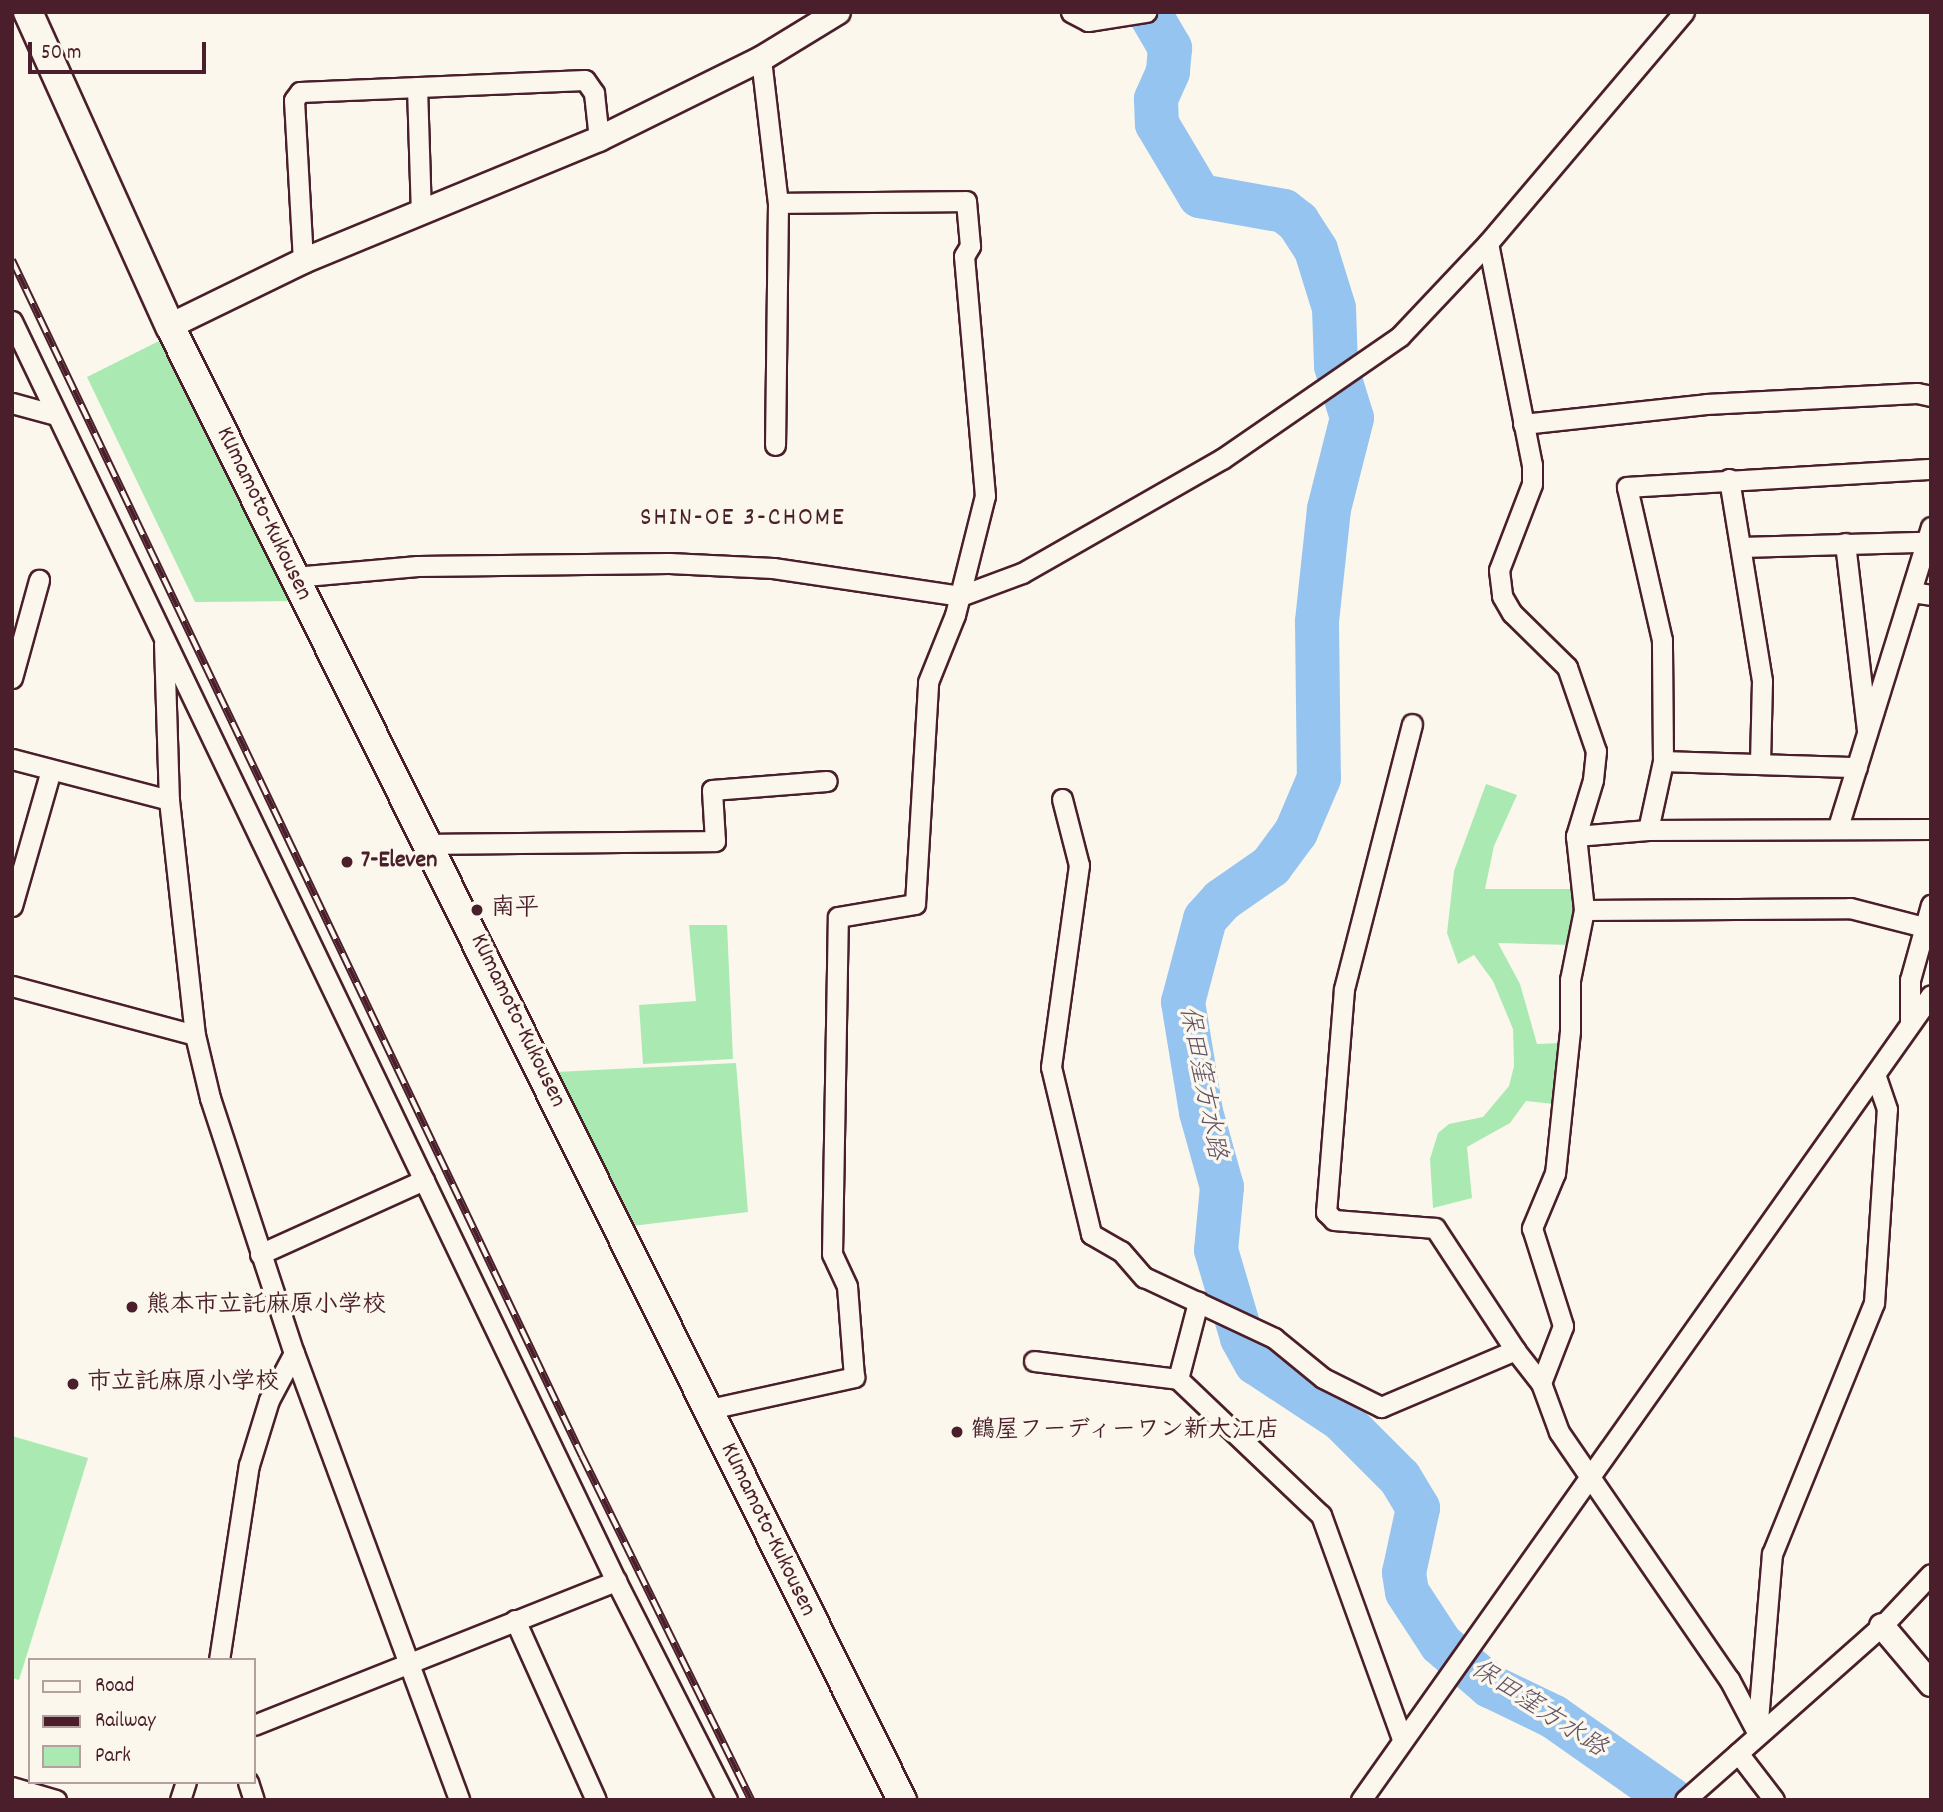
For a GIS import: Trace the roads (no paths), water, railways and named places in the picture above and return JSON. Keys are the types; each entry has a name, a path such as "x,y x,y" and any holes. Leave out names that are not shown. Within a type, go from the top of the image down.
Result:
{"main road":[{"name":"KUmamoto-Kukousen","path":"28,12 170,326 902,1800"}],"street":[{"path":"170,326 303,261 599,139 761,59 838,12"},
{"path":"1071,12 1088,21 1146,12"},
{"path":"294,577 418,565 669,563 773,568 960,596 1022,573 1222,459 1400,336 1488,243 1684,12"},
{"path":"761,59 778,203 775,445"},
{"path":"303,261 294,100 300,92 585,80 594,93 599,139"},
{"path":"416,87 421,213"},
{"path":"709,1409 854,1377 847,1286 832,1255 838,917 915,904 928,682 960,596 985,496 964,256 970,246 966,201 778,203"},
{"path":"1488,243 1508,330 1532,484 1499,570 1502,596 1512,613 1567,667 1584,710 1595,764 1576,836 1584,910 1570,979 1570,1031 1555,1173 1532,1228 1563,1326 1541,1383"},
{"path":"12,321 616,1581 727,1800"},
{"path":"1523,424 1706,404 1917,393 1931,396"},
{"path":"12,403 56,415"},
{"path":"1648,830 1663,761 1662,640 1627,487 1931,469"},
{"path":"1729,479 1762,681 1760,763"},
{"path":"1741,547 1845,543 1928,534 1921,593 1868,733 1838,827"},
{"path":"1845,543 1868,733"},
{"path":"12,678 38,580"},
{"path":"164,635 169,800 195,1035 210,1098 294,1353 459,1800"},
{"path":"1412,724 1344,989 1326,1212 1334,1220 1435,1228 1515,1350 1541,1383 1559,1432 1729,1679 1757,1732"},
{"path":"12,759 169,800"},
{"path":"1663,761 1857,767"},
{"path":"12,906 17,870 51,770"},
{"path":"428,844 715,841 712,790 827,780"},
{"path":"1062,799 1079,865 1051,1067 1091,1234 1121,1251 1144,1277 1274,1338 1323,1378 1381,1407 1515,1350"},
{"path":"1576,836 1648,830 1838,827 1931,829"},
{"path":"1910,1023 1910,981 1931,905"},
{"path":"1584,910 1850,908 1924,927"},
{"path":"12,986 195,1035"},
{"path":"1361,1800 1931,995"},
{"path":"1757,1732 1772,1554 1874,1303 1887,1110 1875,1075"},
{"path":"260,1254 424,1180"},
{"path":"1178,1379 1198,1302"},
{"path":"219,1658 249,1465 269,1400 294,1353"},
{"path":"1034,1361 1178,1379 1321,1515 1402,1739"},
{"path":"1685,1800 1738,1753 1757,1732 1882,1626 1931,1574"},
{"path":"256,1724 406,1661 616,1581"},
{"path":"515,1620 596,1800"},
{"path":"1882,1626 1931,1684"},
{"path":"1738,1753 1774,1800"},
{"path":"12,1787 55,1800"}],"waterway":[{"name":"保田窪方水路","path":"1149,12 1170,48 1168,72 1156,99 1157,124 1200,196 1284,211 1298,222 1316,250 1334,308 1336,366 1352,418 1329,509 1317,622 1319,778 1296,832 1271,866 1222,900 1205,919 1183,1002 1201,1112 1222,1187 1216,1250 1242,1338 1256,1363 1341,1419 1400,1478 1418,1508 1404,1573 1407,1592 1441,1644 1490,1686 1554,1717 1672,1800"}],"railway":[{"path":"12,260 582,1456 751,1800"}],"place":[{"name":"7-Eleven","path":"347,862"},
{"name":"南平","path":"477,910"},
{"name":"熊本市立託麻原小学校","path":"132,1307"},
{"name":"市立託麻原小学校","path":"73,1384"},
{"name":"鶴屋フーディーワン新大江店","path":"957,1432"}],"district":[{"name":"SHIN-OE 3-CHOME","path":"743,519"}]}
